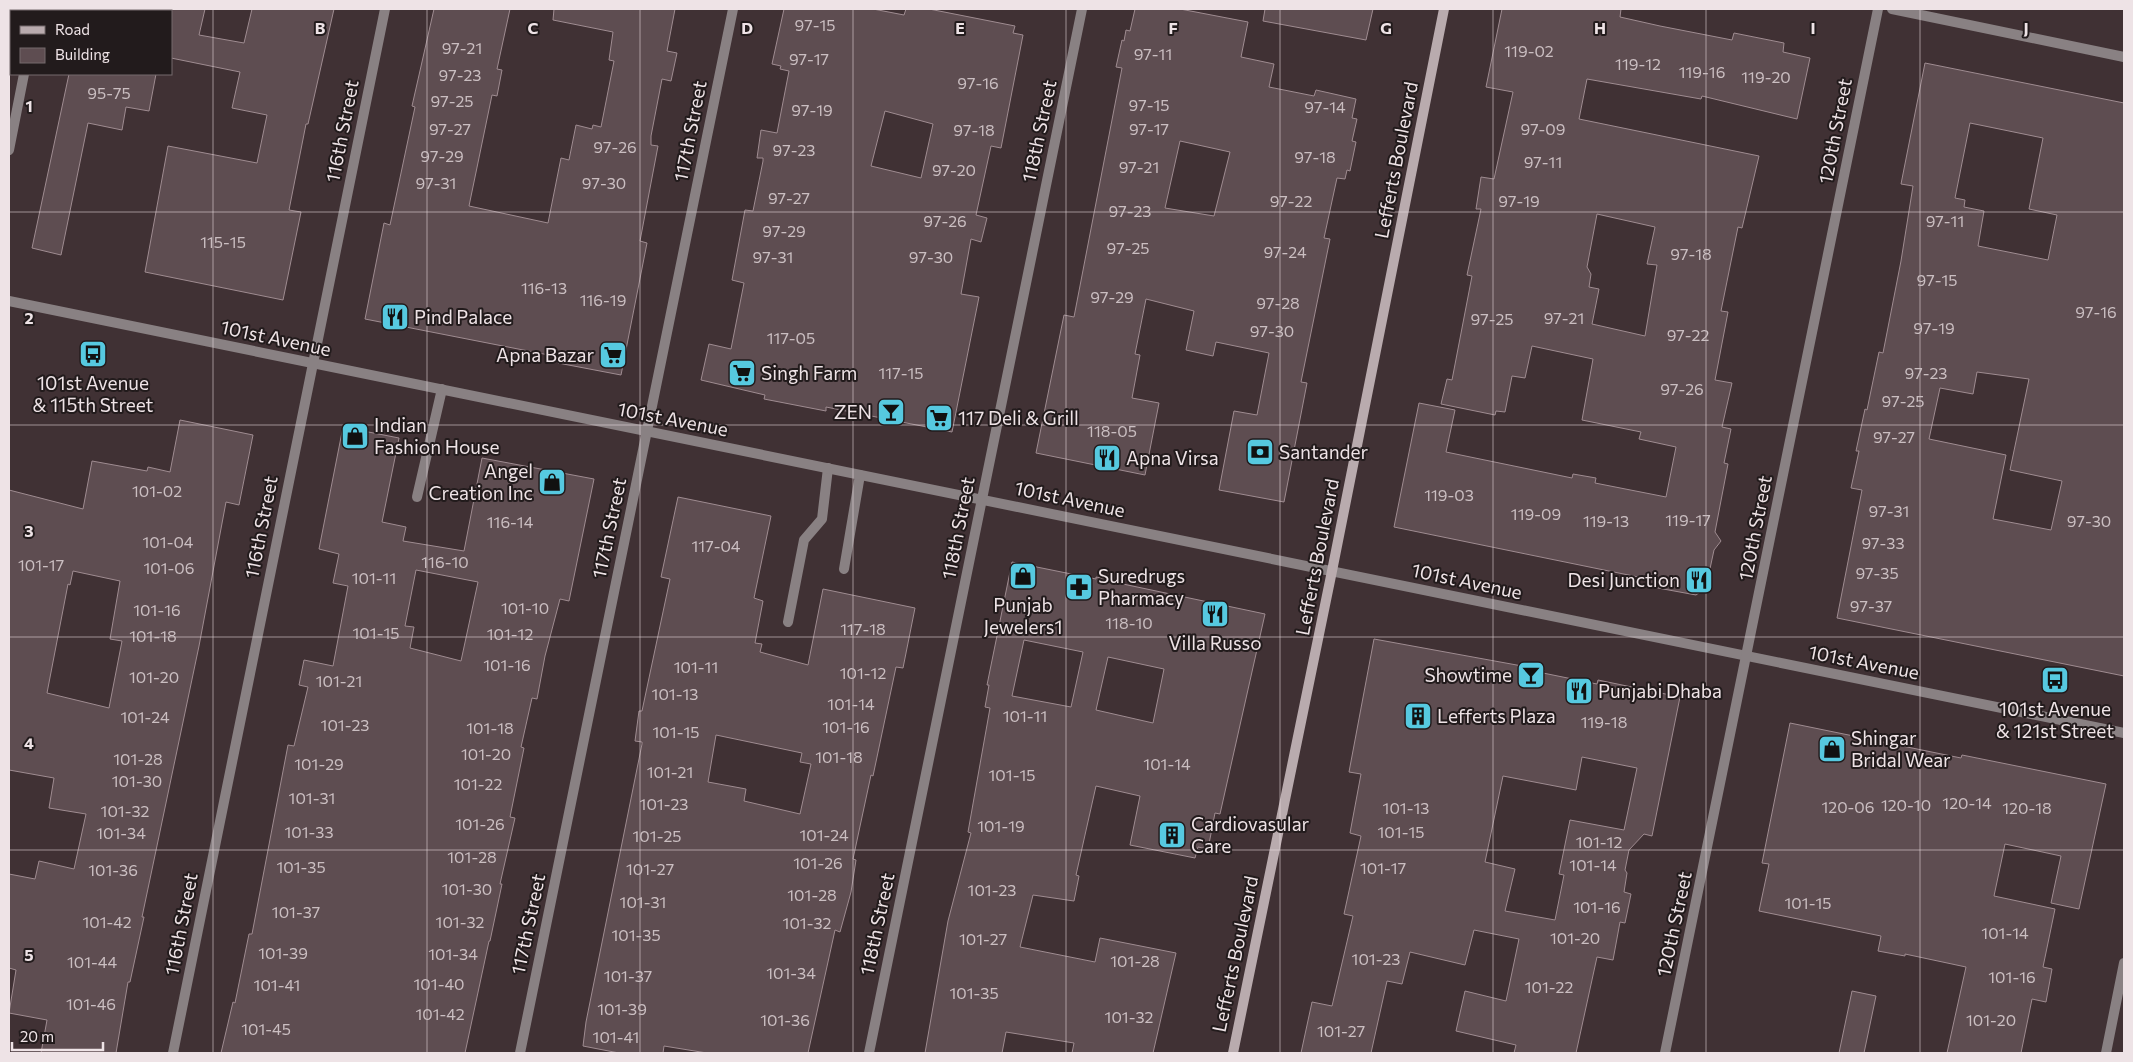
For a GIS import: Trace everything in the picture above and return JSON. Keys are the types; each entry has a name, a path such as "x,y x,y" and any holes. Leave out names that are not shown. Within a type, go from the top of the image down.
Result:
{"street":[{"name":"116th Street","path":"173,1053 384,9"},
{"name":"117th Street","path":"520,1053 733,9"},
{"name":"118th Street","path":"869,1053 1082,9"},
{"name":"Lefferts Boulevard","path":"1233,1053 1332,571 1444,9"},
{"name":"120th Street","path":"1665,1053 1878,9"},
{"path":"1892,9 2124,57"},
{"path":"9,150 24,75"},
{"name":"101st Avenue","path":"9,301 2124,733"},
{"path":"417,497 442,389"},
{"path":"788,622 804,540 822,519 828,468"},
{"path":"844,569 860,475"},
{"path":"2106,1053 2124,963"}],"building":[{"path":"205,9 199,35 244,43 252,9 334,9 308,124 306,124 289,210 301,212 283,300 145,272 168,146 257,163 267,115 232,108 240,72 172,58 171,10"},
{"path":"434,9 510,9 497,69 502,70 497,96 492,95 469,206 548,223 561,158 569,160 576,125 592,129 593,125 601,127 614,61 609,60 613,32 553,20 554,9 675,9 667,51 677,53 671,81 662,79 651,136 651,145 658,146 640,241 647,243 621,375 558,363 559,357 365,319 384,223 390,225 415,107 412,106"},
{"path":"784,9 873,9 904,15 906,9 929,9 1015,26 1013,33 1023,35 1001,148 991,146 976,215 987,218 981,242 971,239 961,294 979,297 952,432 826,407 826,411 764,399 765,395 701,380 709,344 731,349 744,283 732,280 745,210 753,211 763,161 763,158 757,158 761,130 777,133 789,71 780,69 781,66 772,64","holes":["885,111 933,124 921,178 871,166"]},
{"path":"1135,9 1180,9 1248,22 1241,57 1274,64 1269,87 1314,96 1316,90 1356,99 1352,118 1357,119 1352,141 1356,142 1350,171 1347,170 1345,179 1337,178 1324,238 1330,239 1301,382 1307,383 1284,502 1219,490 1234,411 1257,415 1269,353 1216,342 1213,356 1186,350 1194,311 1146,299 1135,354 1140,355 1132,398 1159,403 1145,475 1036,453 1064,315 1074,317 1122,68 1116,67 1122,40 1124,41 1126,30 1130,31","holes":["1180,141 1230,152 1214,216 1165,208"]},
{"path":"1265,9 1373,9 1366,40 1263,21"},
{"path":"1502,9 1621,9 1620,17 1660,26 1732,40 1734,33 1784,43 1783,52 1810,58 1797,119 1702,96 1701,99 1587,79 1579,119 1759,156 1742,228 1738,227 1721,311 1728,312 1715,380 1732,383 1722,427 1731,429 1724,463 1728,464 1715,532 1721,541 1714,550 1708,578 1711,584 1696,595 1647,586 1648,579 1394,527 1419,403 1455,410 1446,452 1572,478 1573,474 1596,478 1595,483 1666,497 1676,447 1639,439 1641,432 1582,420 1593,359 1532,346 1525,378 1512,376 1505,412 1496,411 1495,415 1441,404 1447,379 1452,380 1472,276 1467,275 1481,209 1476,209 1481,177 1494,179 1513,92 1486,87","holes":["1597,214 1655,227 1647,264 1657,265 1645,336 1592,324 1599,289 1589,287 1591,274 1587,267"]},
{"path":"1925,63 2124,103 2124,676 1837,618 1862,490 1851,488 1859,451 1856,451 1879,352 1883,353 1913,186 1901,184","holes":["1970,123 2043,138 2029,209 2057,215 2048,260 1978,246 1984,211 1964,207 1965,200 1955,198","1977,372 2029,379 2010,470 2062,481 2051,530 1993,519 2006,455 1929,439 1940,388 1973,394"]},
{"path":"69,75 156,75 149,111 126,107 122,130 88,123 61,255 32,248"},
{"path":"180,420 253,435 239,505 226,502 199,646 142,917 144,917 130,982 128,982 116,1053 41,1053 47,1020 9,1013 16,970 9,968 9,874 35,879 39,861 74,869 86,814 49,808 54,778 9,770 9,490 83,509 92,461 147,471 148,467 170,472","holes":["73,571 120,581 110,639 122,641 109,708 47,693 68,584 70,585"]},
{"path":"343,427 399,438 382,522 406,527 403,541 464,551 482,458 594,479 569,601 560,599 545,656 537,699 532,698 521,747 524,748 510,817 515,818 465,1053 221,1053 233,1002 235,1003 249,934 252,934 288,745 294,746 308,687 299,685 304,660 333,666 348,586 333,583 339,554 319,549","holes":["416,570 478,582 461,661 410,648 414,627 405,626"]},
{"path":"678,497 771,516 754,598 763,601 755,643 762,644 760,652 808,665 823,589 915,608 903,668 896,667 853,859 856,860 851,892 840,932 835,930 808,1053 707,1053 664,1046 663,1053 619,1053 583,1046 586,1022 642,744 642,742 635,741 639,711 642,711 670,579 661,577","holes":["716,735 802,753 800,762 811,764 800,814 744,801 746,789 708,782"]},
{"path":"1012,562 1096,579 1096,577 1123,582 1123,584 1265,614 1220,814 1215,813 1208,849 1198,847 1195,858 1130,845 1140,796 1096,786 1076,875 1079,876 1074,901 1033,895 1020,947 1095,962 1100,938 1176,953 1153,1053 1072,1053 1074,1043 1006,1032 1002,1053 925,1053 948,921 971,833 968,832 990,708 985,707 989,685 987,685","holes":["1024,640 1083,652 1071,707 1012,696","1108,657 1164,669 1153,723 1096,710"]},
{"path":"1374,639 1544,670 1543,673 1597,684 1598,680 1680,697 1652,836 1644,834 1629,850 1625,870 1627,873 1624,892 1631,894 1625,923 1620,922 1613,960 1597,957 1576,1053 1514,1053 1516,1045 1456,1031 1465,991 1506,1001 1519,939 1474,930 1465,965 1410,952 1402,984 1387,981 1371,1053 1301,1053 1312,1002 1332,1006 1353,916 1344,914 1361,836 1350,833 1361,774 1349,772","holes":["1582,757 1637,768 1624,830 1570,820 1559,874 1564,875 1555,920 1505,911 1515,869 1485,862 1503,776 1576,790"]},
{"path":"1790,723 1961,758 1962,755 2106,784 2079,909 2051,903 2061,856 2005,844 1994,896 2055,909 2043,967 2052,969 2046,1002 2032,999 2021,1053 1947,1053 1966,967 1905,954 1905,956 1878,951 1881,936 1759,911 1769,864 1762,863"},
{"path":"1852,991 1876,996 1864,1053 1839,1053"}],"place":[{"name":"Pind Palace","path":"395,317"},
{"name":"101st Avenue & 115th Street","path":"93,354"},
{"name":"Apna Bazar","path":"613,355"},
{"name":"Singh Farm","path":"742,373"},
{"name":"ZEN","path":"891,412"},
{"name":"117 Deli & Grill","path":"939,418"},
{"name":"Indian Fashion House","path":"355,436"},
{"name":"Santander","path":"1260,452"},
{"name":"Apna Virsa","path":"1107,458"},
{"name":"Angel Creation Inc","path":"552,482"},
{"name":"Punjab Jewelers1","path":"1023,576"},
{"name":"Desi Junction","path":"1699,580"},
{"name":"Suredrugs Pharmacy","path":"1079,587"},
{"name":"Villa Russo","path":"1215,614"},
{"name":"Showtime","path":"1531,675"},
{"name":"101st Avenue & 121st Street","path":"2055,680"},
{"name":"Punjabi Dhaba","path":"1579,691"},
{"name":"Lefferts Plaza","path":"1418,716"},
{"name":"Shingar Bridal Wear","path":"1832,749"},
{"name":"Cardiovasular Care","path":"1172,835"}]}
